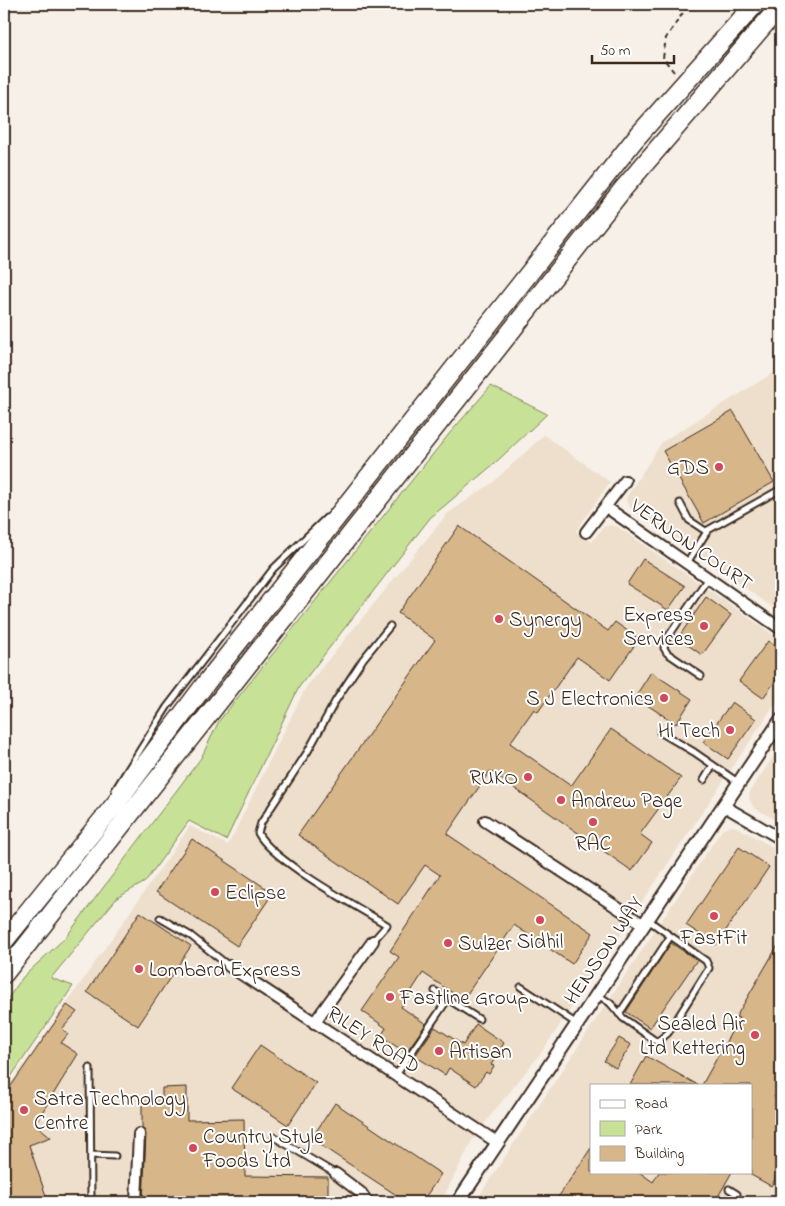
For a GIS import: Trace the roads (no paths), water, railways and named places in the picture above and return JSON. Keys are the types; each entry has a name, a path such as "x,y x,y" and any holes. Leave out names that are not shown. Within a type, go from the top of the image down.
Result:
{"highway":[{"path":"4,941 116,803 206,683 635,139 755,4"},
{"path":"4,974 622,188 781,5"}],"street":[{"name":"VERNON COURT","path":"586,532 625,481"},
{"name":"VERNON COURT","path":"606,507 781,629"},
{"name":"HENSON WAY","path":"458,1202 781,720"},
{"path":"724,806 781,838"},
{"path":"485,821 646,922"},
{"path":"314,1023 372,941"},
{"name":"RILEY ROAD","path":"229,966 498,1143"},
{"path":"136,1202 139,1134"},
{"path":"336,1174 362,1193 367,1202"}],"lane":[{"path":"111,797 167,707 273,569 366,481"},
{"path":"687,564 708,530 781,489"},
{"path":"680,503 689,520 707,532"},
{"path":"701,676 667,654 664,648 666,640 708,578"},
{"path":"372,941 387,925 303,873 270,848 258,833 262,823 308,751 336,700 363,659 390,626"},
{"path":"660,732 739,783"},
{"path":"704,780 713,766"},
{"path":"81,846 106,805"},
{"path":"160,918 191,936 229,966"},
{"path":"597,994 610,1003 623,1018 657,1042 668,1033 710,968 706,961 646,922"},
{"path":"619,1014 670,937"},
{"path":"521,987 577,1024"},
{"path":"435,991 479,1018"},
{"path":"396,1075 448,999"},
{"path":"90,1068 91,1202"},
{"path":"274,1137 336,1174"},
{"path":"91,1155 115,1156"},
{"path":"729,1189 737,1194 732,1202"}],"place":[{"name":"GDS","path":"719,467"},
{"name":"Synergy","path":"499,619"},
{"name":"Express Services","path":"704,626"},
{"name":"S J Electronics","path":"664,698"},
{"name":"Hi Tech","path":"730,730"},
{"name":"RUKO","path":"528,777"},
{"name":"Andrew Page","path":"561,800"},
{"name":"RAC","path":"593,822"},
{"name":"Eclipse","path":"215,892"},
{"name":"FastFit","path":"714,916"},
{"name":"Sidhil","path":"540,920"},
{"name":"Sulzer","path":"448,943"},
{"name":"Lombard Express","path":"139,969"},
{"name":"Fastline Group","path":"390,997"},
{"name":"Sealed Air Ltd Kettering","path":"755,1035"},
{"name":"Artisan","path":"439,1051"},
{"name":"Satra Technology Centre","path":"24,1110"},
{"name":"Country Style Foods Ltd","path":"193,1148"}]}
